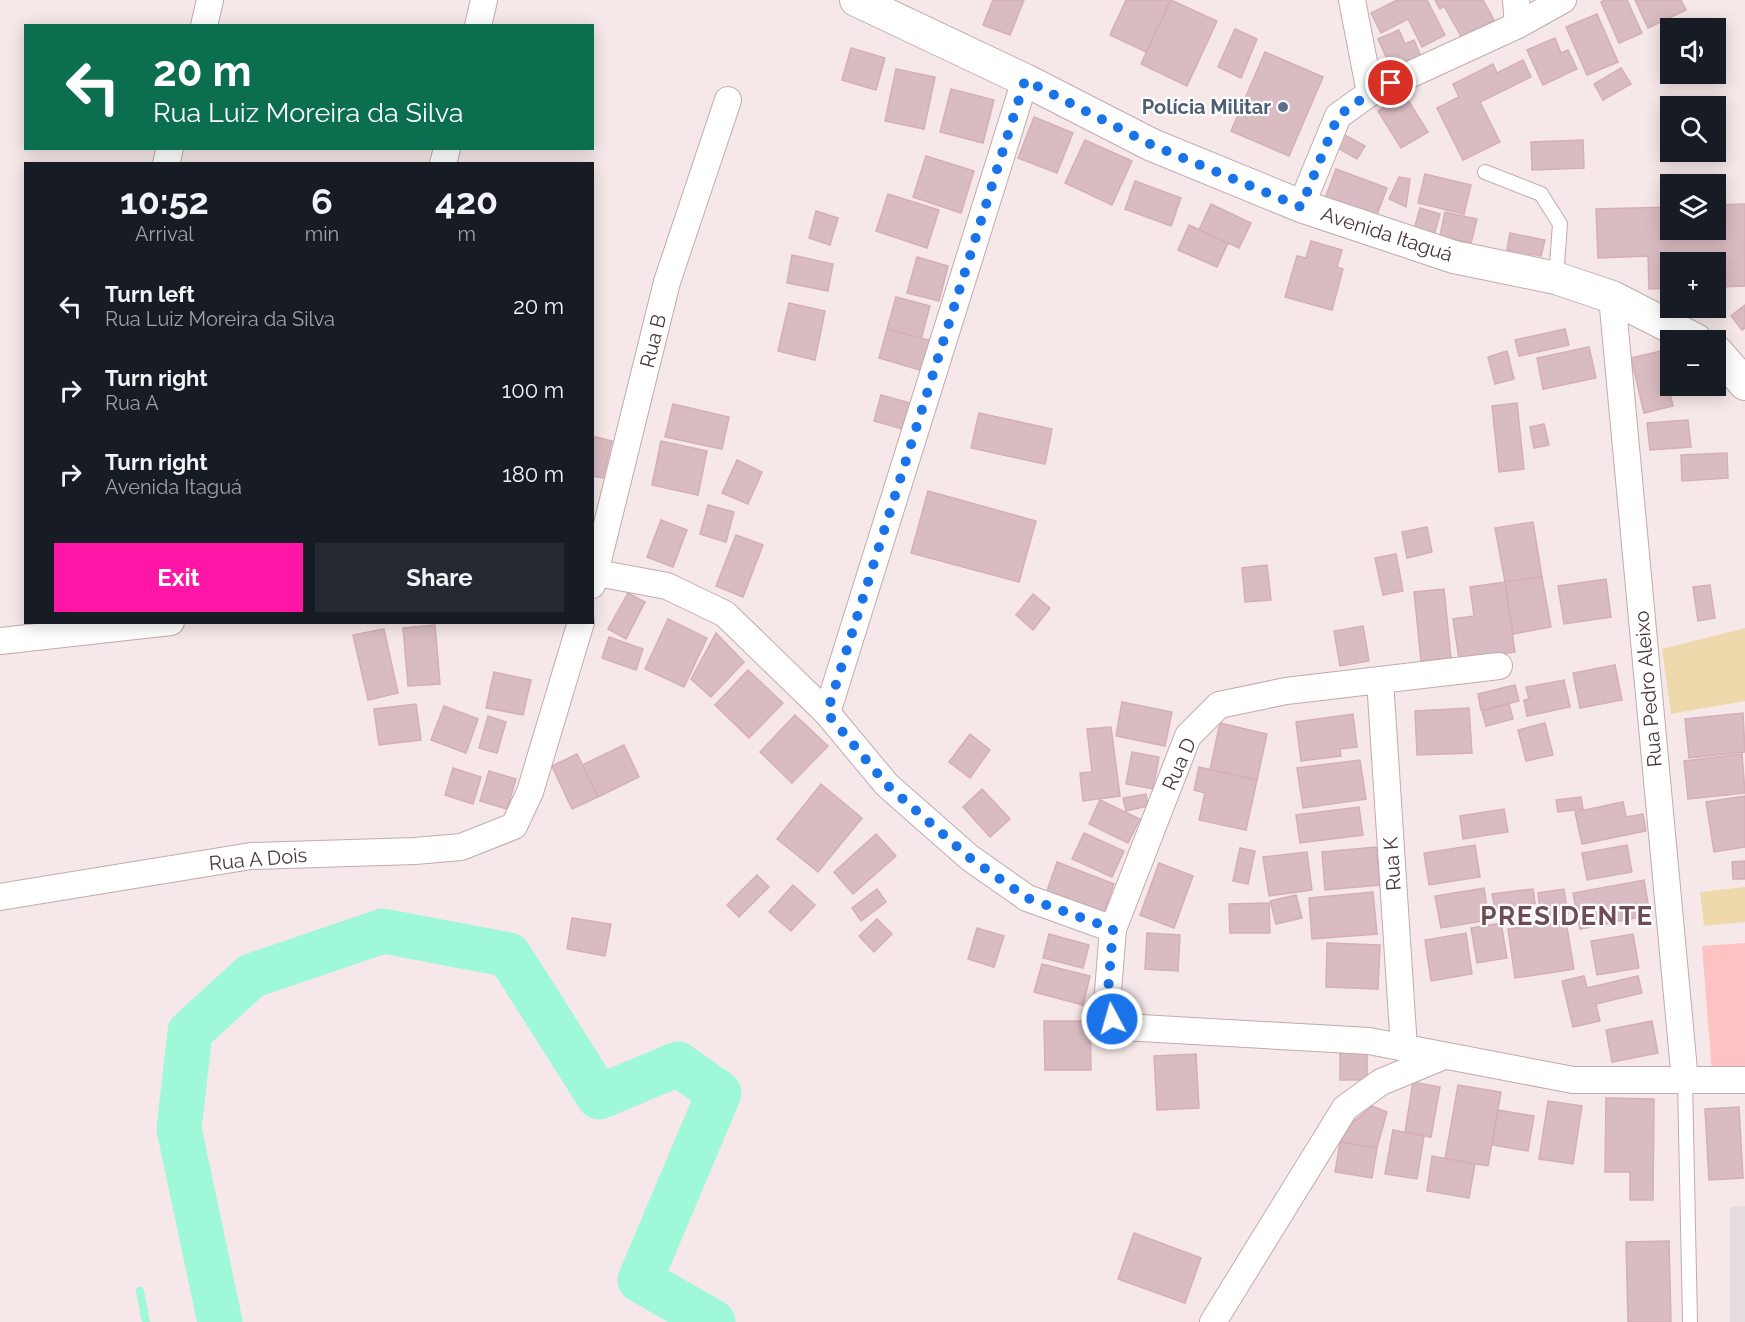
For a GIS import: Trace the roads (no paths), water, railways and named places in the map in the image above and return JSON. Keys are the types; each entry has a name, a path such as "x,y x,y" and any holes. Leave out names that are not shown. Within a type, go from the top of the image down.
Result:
{"street":[{"path":"204,24 210,0"},
{"path":"478,24 484,0"},
{"name":"Avenida Itaguá","path":"856,0 900,9 1025,80 1152,145 1301,207 1454,257 1556,278 1612,297 1676,330"},
{"path":"1352,0 1370,93"},
{"path":"1516,0 1518,25"},
{"path":"1301,207 1338,116 1370,93 1518,25 1563,0"},
{"path":"827,713 1025,80"},
{"name":"Rua B","path":"594,577 667,282 728,100"},
{"name":"Rua Pedro Aleixo","path":"1612,297 1685,1081"},
{"path":"1726,362 1745,384"},
{"path":"594,577 667,586 726,614 827,713 887,785 970,858 1027,898 1113,929"},
{"path":"0,641 39,630 138,624"},
{"name":"Rua A Dois","path":"0,897 251,856 461,848 513,826 530,792 580,624"},
{"name":"Rua D","path":"1404,1048 1369,1041 1123,1027 1112,1019 1107,1004 1113,929 1188,736 1218,705 1286,691 1498,666"},
{"name":"Rua K","path":"1380,680 1404,1048"},
{"path":"1404,1048 1574,1080 1745,1080"},
{"path":"1213,1322 1345,1108 1381,1082 1444,1056"}],"lane":[{"path":"1485,172 1541,194 1560,224 1556,278"},
{"path":"1685,1081 1690,1322"}],"waterway":[{"path":"220,1322 179,1129 190,1032 251,976 383,931 509,955 599,1097 678,1064 719,1093 640,1280 713,1322"},
{"path":"140,1291 146,1322"}],"place":[{"name":"Polícia Militar","path":"1283,107"}],"district":[{"name":"PRESIDENTE","path":"1567,916"}]}
